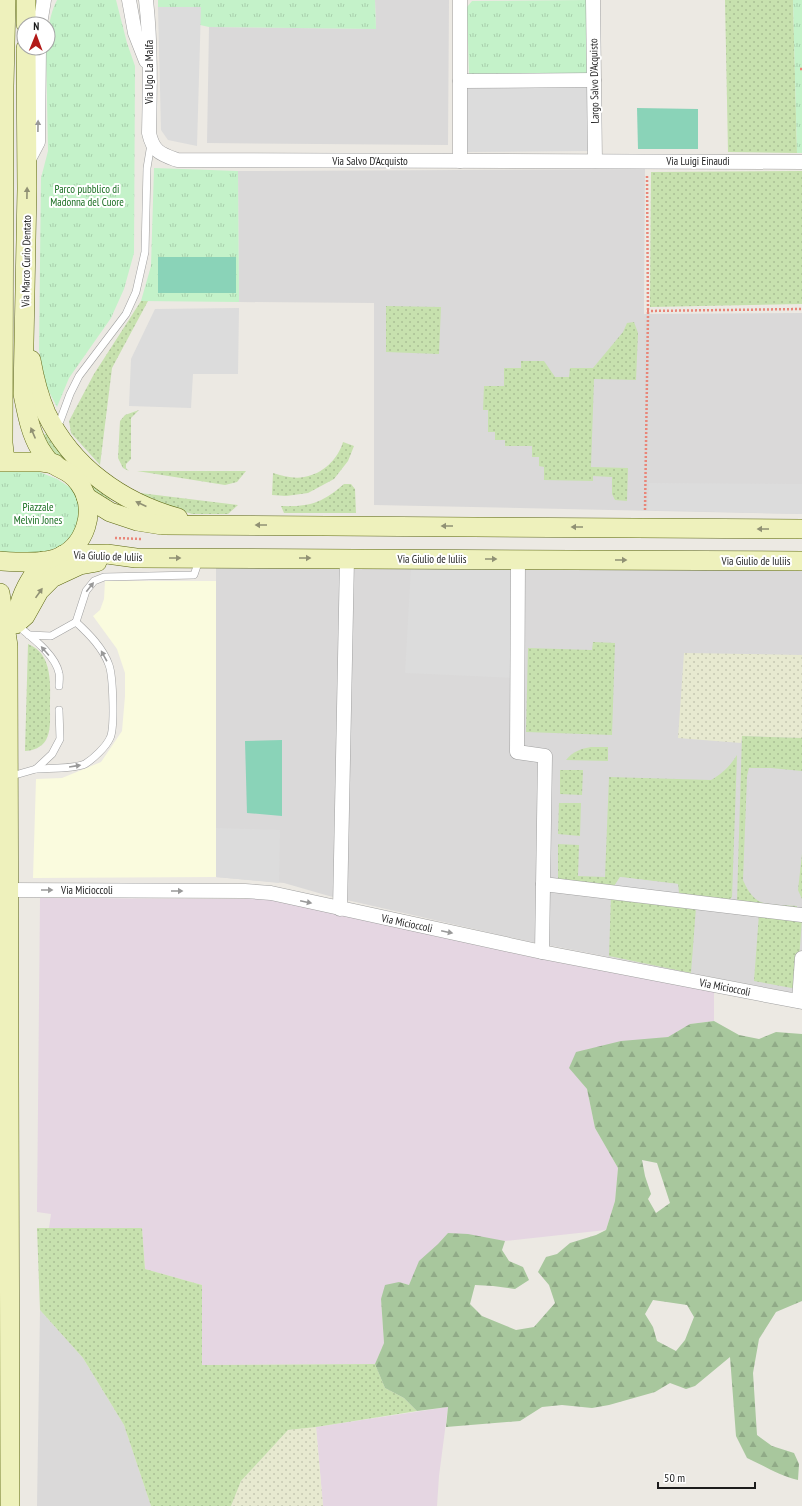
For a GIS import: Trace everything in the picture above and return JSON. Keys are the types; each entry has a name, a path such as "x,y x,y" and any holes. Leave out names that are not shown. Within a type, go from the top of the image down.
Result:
{"main road":[{"path":"0,561 43,561 54,559 63,555 76,544 84,533 88,521 86,497 78,481 67,470 55,464 42,462 2,462 2,86 6,0"},
{"path":"26,0 26,16"},
{"name":"Via Marco Curio Dentato","path":"26,56 27,163 23,394 30,426 40,449 49,461 55,464"},
{"path":"25,333 33,371 46,412 69,450 88,470 118,493 163,514 204,525"},
{"path":"86,497 110,512 137,521 162,525 802,529"},
{"name":"Via Giulio de Iuliis","path":"63,555 107,554 136,558 802,561"},
{"path":"8,646 22,629 25,616 38,591 52,578 80,564 136,558"},
{"path":"22,629 19,603 27,584 43,561"},
{"path":"1,601 8,646 8,777 4,812 8,890 4,955 10,1506"}],"street":[{"path":"41,16 44,0"},
{"path":"129,0 135,33 150,70"},
{"name":"Via Ugo La Malfa","path":"146,0 150,70 149,133 151,143"},
{"path":"460,0 460,161"},
{"name":"Largo Salvo D'Acquisto","path":"593,0 595,161"},
{"path":"27,163 38,142 38,56"},
{"path":"460,82 594,80"},
{"name":"Via Salvo D'Acquisto","path":"151,143 161,154 177,160 595,161"},
{"name":"Via Luigi Einaudi","path":"595,161 802,162"},
{"path":"340,909 347,559"},
{"path":"518,560 518,752 546,756 542,952"},
{"path":"543,884 802,915"},
{"name":"Via Micioccoli","path":"8,890 245,891 271,894 542,952 801,1002"},
{"path":"801,1002 802,958"}],"lane":[{"path":"60,421 70,394 80,376 126,314 136,292 145,252 146,168 151,143"},
{"path":"22,629 51,636 76,622 86,591 94,581 104,577 194,574 200,558"},
{"path":"8,777 36,769 59,768 84,764 97,756 111,738 113,715 109,666 90,635 76,622"},
{"path":"22,629 42,646 51,658 59,673 58,686"},
{"path":"36,769 52,754 60,739 59,710"}],"path":[{"path":"645,510 648,161"},
{"path":"647,311 802,309"}],"shaded area":[{"path":"375,0 449,0 448,145 207,143 209,27 376,29"},
{"path":"158,7 201,7 197,146 168,140 161,130"},
{"path":"588,86 589,151 467,152 467,87"},
{"path":"645,169 644,314 802,313 802,514 374,505 374,303 239,302 238,171"},
{"path":"239,308 238,374 193,374 191,408 129,406 131,359 155,309"},
{"path":"649,483 802,484 802,514 648,510"},
{"path":"216,564 802,571 802,993 789,992 527,941 329,896 284,883 216,877"},
{"path":"411,566 516,567 513,678 405,673"},
{"path":"105,581 216,581 216,877 33,878 36,779 62,778 101,762 122,731 125,673 117,649 93,616 100,610 104,599"},
{"path":"684,653 802,655 802,738 742,736 741,743 678,738"},
{"path":"216,828 280,830 279,883 216,877"},
{"path":"620,877 678,884 679,896 613,888"},
{"path":"40,898 267,899 536,958 714,992 714,1021 690,1024 668,1037 587,1049 570,1068 587,1089 595,1128 618,1168 615,1201 606,1230 505,1241 448,1233 414,1275 409,1285 399,1282 381,1299 384,1343 375,1364 202,1365 202,1285 145,1269 142,1228 49,1228 51,1214 37,1212"},
{"path":"40,1310 83,1358 124,1425 151,1506 37,1506"},
{"path":"448,1407 439,1476 437,1506 323,1506 316,1427"},
{"path":"316,1427 323,1506 231,1506 241,1481 288,1430"}],"green space":[{"name":"Parco pubblico di Madonna del Cuore","path":"57,0 116,0 127,43 135,66 134,253 124,289 111,318 69,378 57,407 46,386 39,350 41,178 48,151 46,56 56,56 56,16 51,16"},
{"path":"158,0 375,0 376,29 209,27 200,25 200,7 158,7"},
{"path":"589,0 589,77 469,76 467,7 472,1"},
{"path":"725,0 793,0 797,153 728,152"},
{"path":"793,0 802,0 802,153 797,153"},
{"path":"637,108 698,109 698,149 638,149"},
{"path":"154,168 238,171 239,302 141,301 151,266"},
{"path":"802,171 802,304 650,307 651,172"},
{"path":"158,257 236,257 236,293 158,293"},
{"path":"141,301 148,301 112,368 100,465 71,433 69,421 94,374"},
{"path":"386,306 441,307 439,354 386,352"},
{"path":"634,322 638,333 636,380 594,379 591,467 628,468 627,501 615,500 612,494 612,477 593,476 593,481 544,480 544,467 539,466 539,457 532,457 532,446 505,446 505,440 495,440 495,432 488,432 488,410 483,410 484,386 504,386 504,368 521,368 521,361 544,361 555,377 569,377 570,368 593,368 623,332 627,323"},
{"path":"139,410 131,418 131,459 126,464 126,468 129,471 123,468 118,458 120,421 125,415"},
{"path":"50,433 111,496 108,505 48,452 38,436"},
{"path":"343,442 354,446 348,461 334,479 308,493 286,496 272,495 273,473 296,478 317,473 329,465 341,448"},
{"name":"Piazzale Melvin Jones","path":"0,471 37,471 57,479 71,488 78,500 80,515 76,530 61,546 44,552 14,556 0,553"},
{"path":"137,471 246,471 237,482 225,485"},
{"path":"344,484 351,484 355,489 356,513 284,513 281,506 300,506 322,500"},
{"path":"140,493 238,505 228,514 192,514 168,506"},
{"path":"593,642 615,643 612,735 526,732 528,648 592,650"},
{"path":"28,644 42,655 49,672 50,721 49,733 42,745 25,751"},
{"path":"742,736 802,738 802,771 771,768 749,768 747,776 743,880 750,892 758,900 768,904 797,906 797,910 737,901"},
{"path":"282,740 282,816 247,813 245,741"},
{"path":"591,747 608,747 608,761 566,760 571,754"},
{"path":"737,755 732,897 726,903 679,896 678,884 620,877 613,888 558,880 558,844 579,845 578,876 605,877 609,777 711,780 726,769"},
{"path":"560,770 583,770 582,795 560,794"},
{"path":"559,803 581,803 580,836 558,834"},
{"path":"802,854 802,899 798,890"},
{"path":"611,896 696,907 691,973 609,956"},
{"path":"759,914 802,918 797,989 754,981"},
{"path":"714,1021 739,1035 759,1039 776,1032 802,1034 802,1301 776,1312 759,1339 753,1373 757,1435 772,1446 794,1453 799,1464 798,1480 778,1473 747,1458 736,1436 730,1357 695,1386 686,1389 670,1383 655,1392 609,1405 592,1408 562,1405 542,1407 520,1421 446,1427 448,1407 417,1411 404,1398 385,1388 375,1364 384,1343 381,1299 385,1285 399,1282 409,1285 419,1261 448,1233 468,1234 505,1241 502,1250 509,1261 523,1267 529,1280 515,1289 475,1285 470,1304 482,1316 516,1330 534,1327 555,1303 549,1285 538,1272 546,1257 557,1254 570,1243 596,1235 606,1230 615,1201 618,1168 595,1128 587,1089 569,1068 576,1052 621,1041 668,1037 690,1024","holes":["642,1160 657,1163 670,1203 656,1213 648,1199 651,1194","653,1300 687,1305 694,1317 685,1340 676,1351 657,1341 653,1327 645,1314"]},
{"path":"37,1228 142,1228 145,1269 202,1285 202,1365 375,1364 385,1388 404,1398 417,1411 288,1430 241,1481 231,1506 151,1506 124,1425 83,1358 40,1310"}]}
